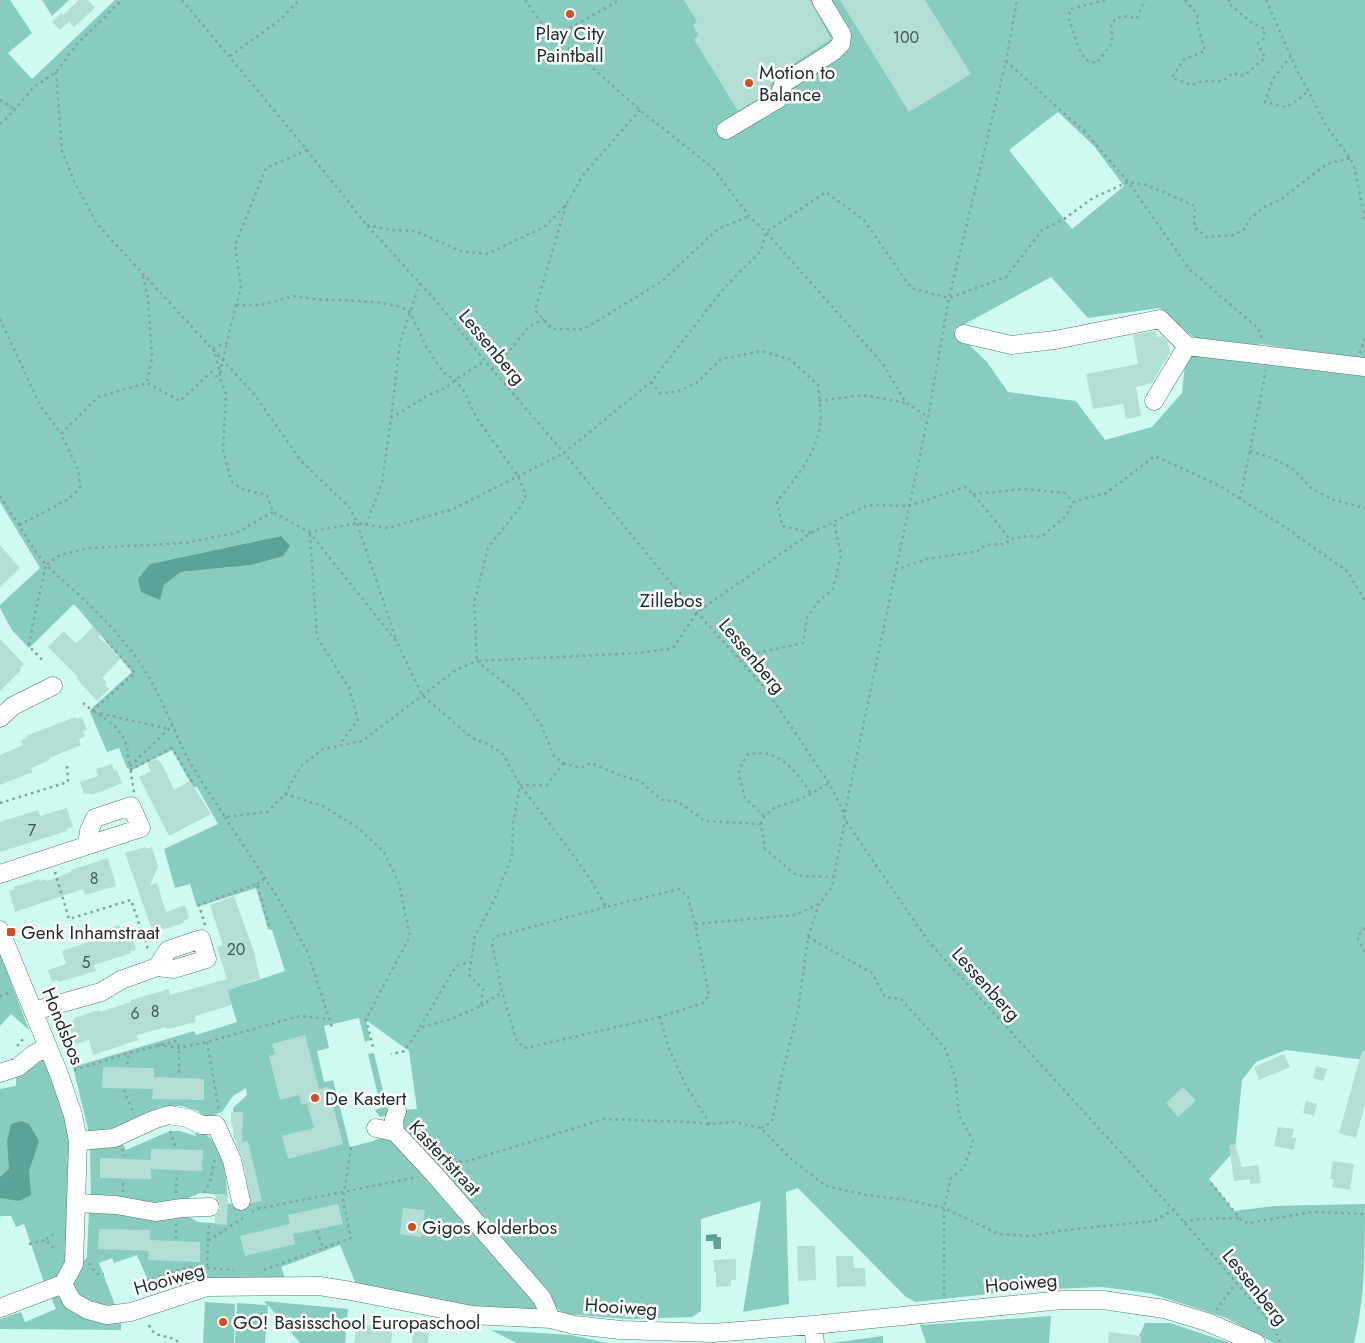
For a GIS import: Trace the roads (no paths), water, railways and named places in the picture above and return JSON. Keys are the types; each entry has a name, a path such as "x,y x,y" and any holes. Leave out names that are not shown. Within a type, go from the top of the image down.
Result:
{"street":[{"path":"726,130 778,99 784,82 834,51 841,44 842,35 821,0"},
{"path":"964,334 1011,345 1055,340 1160,319 1187,346 1365,367"},
{"path":"1154,401 1187,346"},
{"path":"0,718 13,706 54,686"},
{"path":"0,874 87,845"},
{"name":"Hondsbos","path":"0,930 48,1047 73,1115 78,1140 74,1264 63,1284"},
{"path":"34,1011 101,992 121,980 157,967"},
{"path":"6,1076 34,1054 48,1047"},
{"path":"395,1132 394,1120 398,1111"},
{"path":"78,1140 114,1138 153,1120 170,1115 187,1118 202,1124 218,1118 232,1160 241,1201"},
{"name":"Kastertstraat","path":"376,1128 395,1132 438,1178 542,1298 551,1319"},
{"path":"76,1203 116,1204 155,1212 182,1208 208,1208"},
{"path":"0,1308 63,1284"},
{"name":"Hooiweg","path":"63,1284 72,1302 88,1310 107,1315 131,1312 207,1287 319,1286 472,1315 551,1319 624,1337 677,1338 714,1333 740,1337 814,1334 944,1311 1062,1300 1103,1300 1164,1309 1207,1322 1256,1343"}],"place":[{"name":"Play City Paintball","path":"570,14"},
{"name":"Motion to Balance","path":"749,83"},
{"name":"Genk Inhamstraat","path":"11,932"},
{"name":"De Kastert","path":"315,1098"},
{"name":"Gigos Kolderbos","path":"412,1227"},
{"name":"GO! Basisschool Europaschool","path":"223,1322"}],"park label":[{"name":"Zillebos","path":"671,600"}]}
